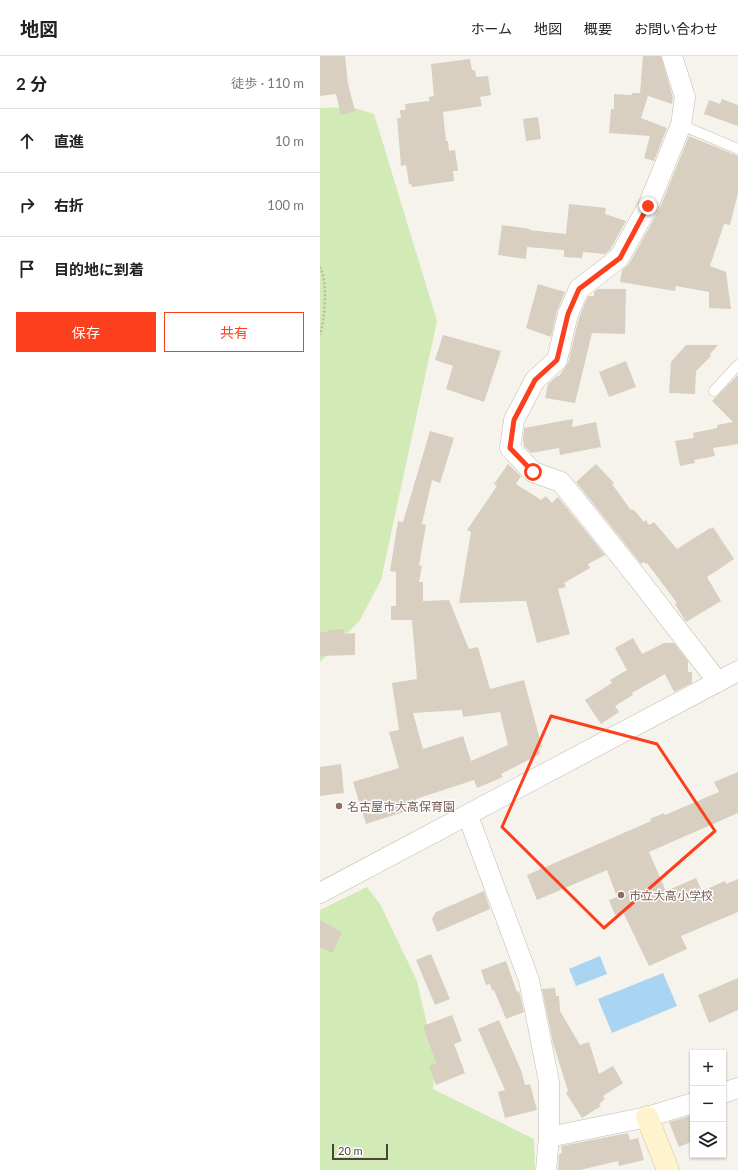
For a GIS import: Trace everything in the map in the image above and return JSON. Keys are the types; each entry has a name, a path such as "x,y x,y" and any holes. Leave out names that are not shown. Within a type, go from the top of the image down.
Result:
{"street":[{"path":"672,56 685,97 681,125 648,206 620,258 579,289 568,314 557,360 535,380 514,420 510,448 533,472 561,482 718,682"},
{"path":"320,893 468,816 738,671"},
{"path":"468,816 527,974 549,1082 549,1137 546,1170"},
{"path":"726,1092 738,1088"},
{"path":"549,1137 647,1117 690,1103"},
{"path":"647,1117 668,1170"}],"lane":[{"path":"681,125 738,149"},
{"path":"714,391 738,365"}],"path":[{"path":"320,267 323,271 325,297 320,335"}],"highlighted area":[{"path":"551,716 657,744 715,831 604,928 502,827"}],"green space":[{"path":"351,107 374,114 437,321 381,580 360,620 320,662 320,108"},
{"path":"367,887 380,904 417,981 436,1064 433,1089 534,1139 535,1170 320,1170 320,910"}],"water":[{"path":"600,956 607,974 576,986 569,969"},
{"path":"663,973 677,1006 612,1033 598,999"}],"building":[{"path":"320,56 345,56 348,84 355,111 341,115 336,94 320,96"},
{"path":"643,56 661,56 673,98 672,104 648,96 641,118 667,128 654,161 644,158 650,136 609,133 611,109 614,109 614,94 632,95 632,93 640,93"},
{"path":"470,59 472,70 475,70 476,77 488,76 491,95 480,97 482,106 443,112 446,141 448,141 449,151 455,150 458,171 453,171 454,181 412,187 411,184 409,184 406,165 401,166 397,118 401,118 400,110 406,110 405,104 429,101 429,97 434,96 431,64"},
{"path":"722,99 738,105 738,126 704,114 709,100 720,104"},
{"path":"538,117 541,139 526,141 523,119"},
{"path":"689,136 738,156 738,193 730,225 724,224 710,266 726,272 731,309 709,308 709,292 676,286 675,291 620,282 622,270 629,264 659,210"},
{"path":"569,204 606,208 605,214 626,221 610,250 605,254 583,252 582,258 564,257 564,250 527,247 526,259 498,255 502,225 566,234"},
{"path":"538,284 565,292 557,311 551,337 526,328"},
{"path":"598,289 626,289 625,334 592,333 575,403 545,398 548,384 559,376 568,363 579,318 588,296 594,296 594,292"},
{"path":"443,335 501,351 484,402 446,389 453,366 435,360"},
{"path":"686,345 718,345 710,354 711,356 696,371 695,394 669,393 671,362"},
{"path":"626,361 636,387 609,397 599,372"},
{"path":"738,375 738,444 713,448 715,456 694,460 695,463 680,466 675,441 694,438 693,433 717,428 717,425 733,422 712,401"},
{"path":"573,419 572,427 596,422 601,447 560,455 559,448 531,453 524,446 524,428"},
{"path":"430,431 454,438 440,483 432,480 422,524 426,525 419,565 422,566 419,582 423,582 423,601 449,600 469,649 478,647 490,689 524,680 542,747 539,748 540,754 501,774 503,777 477,788 474,780 416,799 419,807 366,824 353,782 399,768 389,732 399,730 392,683 417,679 412,620 391,620 391,606 396,606 396,572 390,571 398,521 403,522","holes":["462,710 463,717 500,712 508,745 471,761 463,736 423,749 413,713"]},
{"path":"508,464 521,476 516,484 541,500 546,496 552,503 558,497 605,555 588,564 590,568 564,583 566,587 558,589 570,634 537,643 526,601 459,603 471,532 467,530 497,486 494,484"},
{"path":"596,464 614,483 612,484 630,509 634,510 644,522 646,520 649,525 654,522 677,549 713,527 734,559 707,577 721,601 686,622 675,604 677,603 647,563 646,564 644,562 641,564 576,482"},
{"path":"344,629 344,634 355,633 355,655 320,656 320,632"},
{"path":"633,638 642,654 664,643 674,643 688,661 688,672 692,672 692,683 674,692 665,674 632,693 633,695 615,706 619,712 601,724 585,700 612,683 610,680 627,670 615,648"},
{"path":"341,764 344,793 320,796 320,767"},
{"path":"738,772 738,813 649,852 666,891 696,878 702,891 725,881 726,884 738,879 738,912 681,936 687,949 649,966 623,912 615,915 609,900 617,897 607,870 537,900 527,875 651,821 650,819 664,813 665,815 719,792 714,782"},
{"path":"484,891 490,909 437,932 432,919 436,912"},
{"path":"320,920 342,932 332,953 320,947"},
{"path":"431,954 450,999 435,1005 416,960"},
{"path":"506,961 517,992 519,991 524,1012 506,1019 494,990 492,991 490,984 486,985 481,970"},
{"path":"738,978 738,1010 709,1023 698,995"},
{"path":"555,988 556,996 559,996 560,1011 580,1045 589,1042 599,1074 613,1066 623,1083 603,1096 605,1099 599,1104 601,1106 582,1118 566,1093 568,1091 553,1043 542,989"},
{"path":"452,1015 462,1041 454,1044 465,1073 436,1085 429,1066 436,1063 423,1026"},
{"path":"499,1020 521,1070 525,1085 530,1084 537,1110 505,1118 498,1092 505,1090 478,1029"},
{"path":"690,1116 690,1142 679,1147 669,1122"},
{"path":"628,1133 630,1140 638,1138 644,1160 619,1166 618,1161 580,1170 558,1170 559,1154 562,1153 561,1146"}],"place":[{"name":"名古屋市大高保育園","path":"339,806"},
{"name":"市立大高小学校","path":"621,895"}],"route":[{"path":"533,472 510,448 514,420 535,380 557,360 568,314 579,289 620,258 648,206"}]}
